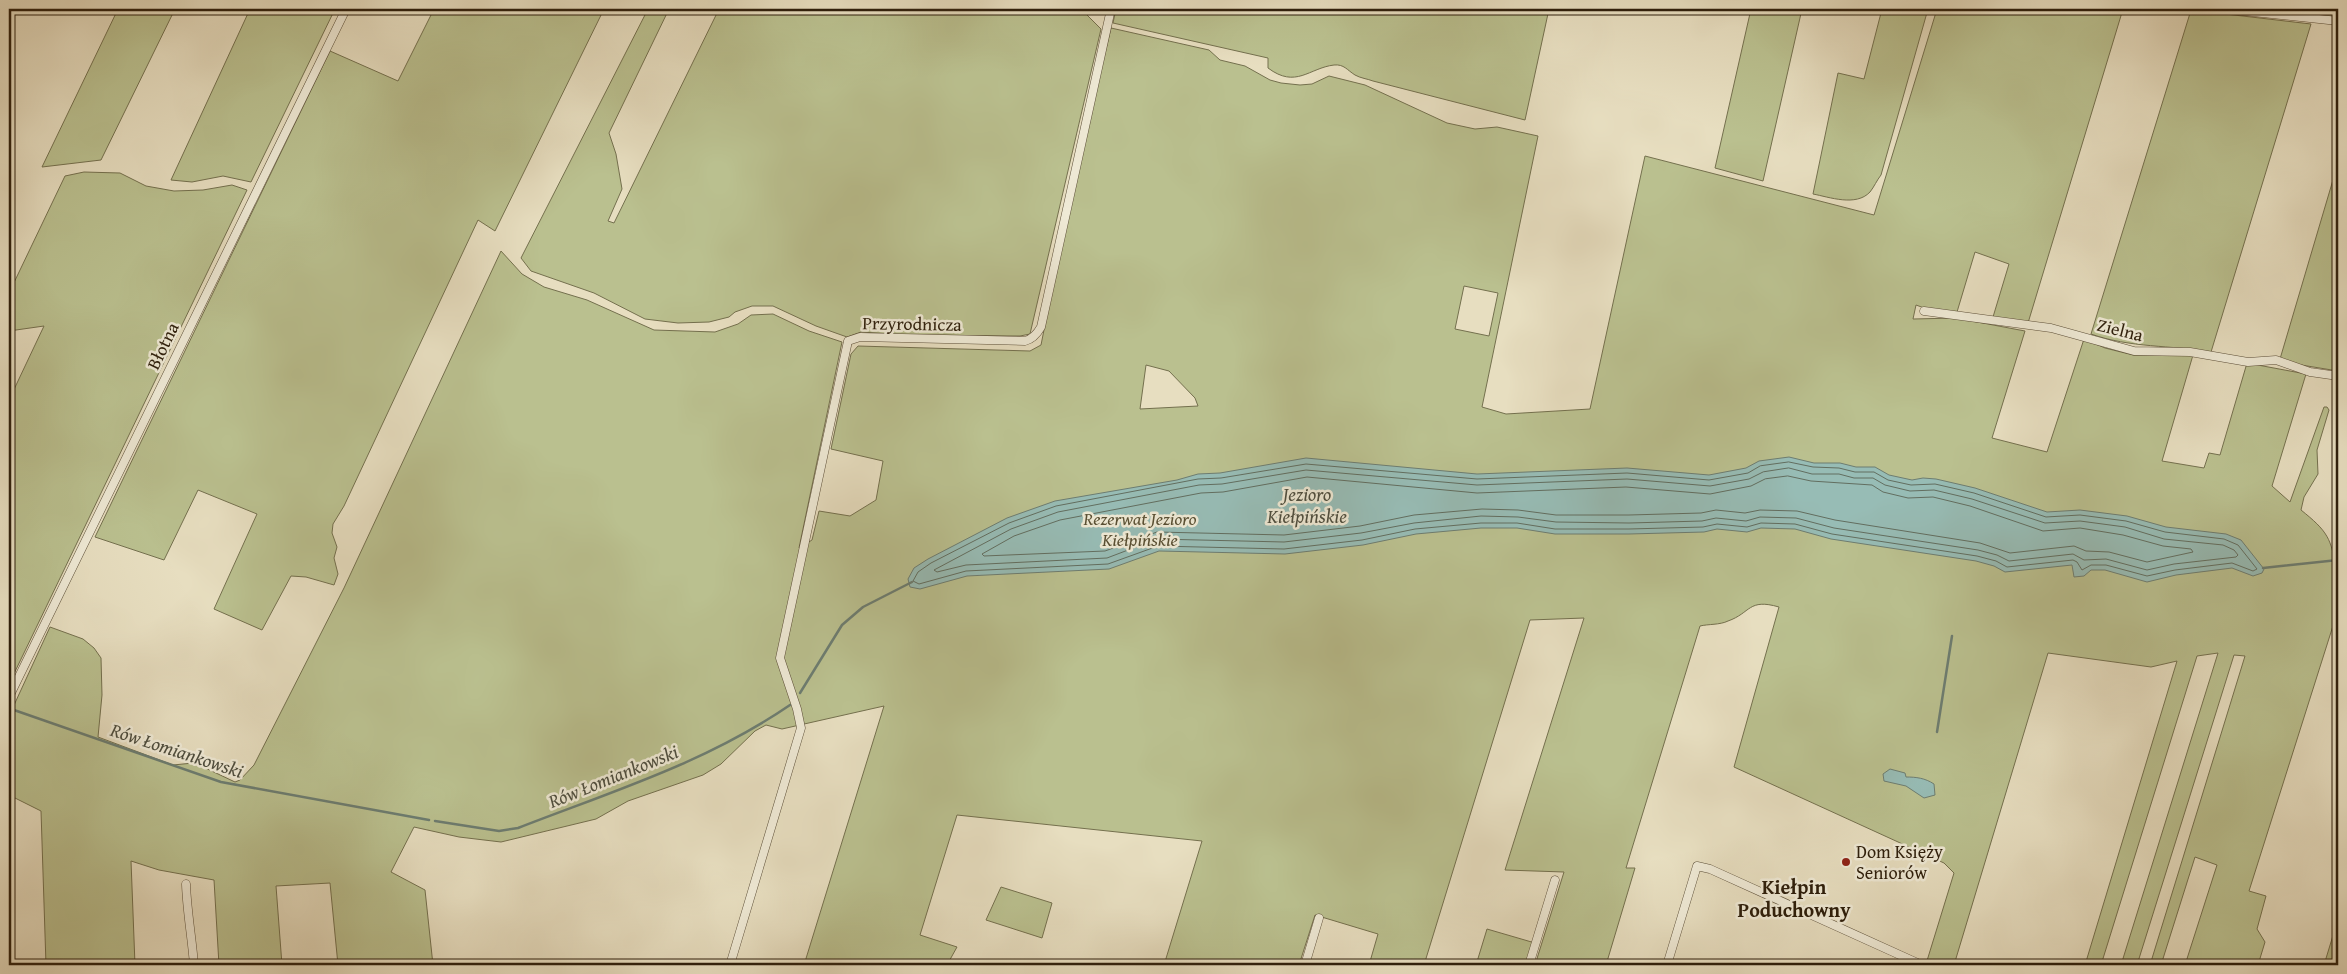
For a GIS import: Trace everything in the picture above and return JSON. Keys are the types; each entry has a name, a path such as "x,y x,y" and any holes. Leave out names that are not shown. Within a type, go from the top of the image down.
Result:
{"street":[{"name":"Błotna","path":"9,697 346,9"},
{"name":"Przyrodnicza","path":"730,965 800,728 797,709 780,658 848,341 860,337 1020,341 1031,339 1037,333 1041,327 1111,9"},
{"path":"2224,9 2338,21"},
{"name":"Zielna","path":"1924,312 2052,328 2134,351 2190,352 2248,362 2276,360 2310,372 2338,376"},
{"path":"1666,965 1697,866 1719,873 1922,965"},
{"path":"1529,965 1555,880"},
{"path":"186,884 188,921 192,934 194,965"},
{"path":"1304,965 1319,918"}],"green space":[{"path":"118,9 175,9 101,160 42,167"},
{"path":"250,9 335,9 251,182 223,176 192,182 171,180"},
{"path":"434,9 604,9 495,231 478,220 344,506 333,524 332,533 337,547 334,558 338,574 334,585 306,577 291,576 262,630 214,609 257,514 198,490 164,560 95,537 330,51 398,81"},
{"path":"648,9 669,9 609,133 616,154 622,189 608,221 614,223 719,9 1081,9 1101,29 1030,334 1020,336 908,335 861,332 847,337 816,326 773,306 752,306 735,312 729,317 709,322 678,323 645,319 594,293 531,271 521,258"},
{"path":"1116,9 1549,9 1525,120 1362,78 1340,65 1325,67 1302,76 1287,77 1268,68 1268,58 1113,23"},
{"path":"1751,9 1802,9 1763,181 1715,168"},
{"path":"1882,9 1928,9 1881,175 1870,192 1864,197 1857,199 1842,200 1813,194 1838,73 1864,79"},
{"name":"Rezerwat Jezioro Kiełpińskie","path":"1937,9 2123,9 2028,323 1993,317 2009,264 1975,252 1957,312 1927,309 1916,305 1913,319 1956,318 2025,331 1992,438 2047,452 2084,339 2105,348 2133,355 2193,355 2162,461 2204,468 2209,453 2220,455 2247,363 2306,374 2272,486 2290,502 2324,407 2327,407 2329,410 2317,450 2318,474 2304,497 2301,510 2317,524 2330,543 2336,572 2338,572 2338,610 2249,891 2266,896 2257,929 2265,942 2258,965 2185,965 2217,865 2195,857 2161,965 2150,965 2245,656 2234,655 2137,965 2121,965 2218,653 2197,656 2101,965 2085,965 2177,661 2151,667 2048,653 1954,965 1929,965 1926,964 1954,873 1944,863 1734,767 1779,607 1761,604 1755,605 1736,618 1725,622 1700,626 1626,868 1635,868 1606,965 1535,965 1564,872 1505,870 1584,618 1530,620 1424,965 1369,965 1378,934 1315,915 1299,965 1164,965 1202,841 957,815 920,935 957,947 947,965 804,965 884,706 782,729 766,725 755,731 721,764 703,775 628,801 596,819 501,842 459,837 414,827 391,872 425,890 433,965 338,965 330,883 276,886 282,965 219,965 214,880 159,870 131,861 135,965 46,965 41,811 9,795 9,716 50,627 83,639 94,648 101,658 102,695 98,737 173,765 193,763 235,782 240,780 254,765 344,588 501,251 522,274 544,287 587,300 654,330 715,332 738,324 751,315 773,314 809,331 842,342 799,548 812,540 819,511 850,516 876,500 883,461 831,449 851,354 858,346 1030,351 1041,345 1073,184 1111,28 1209,50 1220,60 1245,66 1270,80 1281,83 1312,84 1329,76 1365,85 1447,123 1475,129 1497,127 1538,136 1482,407 1506,414 1590,409 1645,156 1874,215","holes":["1464,286 1498,293 1489,336 1455,329","1146,365 1169,371 1195,398 1198,406 1140,409"]},
{"path":"2299,9 2338,9 2338,18 2298,13"},
{"path":"2191,10 2311,24 2211,352 2121,342 2091,334"},
{"path":"2338,163 2338,371 2295,364 2280,359"},
{"path":"84,172 120,173 146,186 174,191 203,190 232,185 247,190 9,684 9,400 44,326 9,331 9,293 65,176"},
{"path":"1001,887 1052,903 1042,938 986,920"},
{"path":"2338,919 2338,965 2324,965"},
{"path":"1487,929 1535,943 1528,965 1476,965"}],"water":[{"name":"Jezioro Kiełpińskie","path":"1789,457 1814,463 1840,463 1856,467 1875,467 1889,475 1912,480 1923,478 1936,479 1975,488 2047,512 2080,510 2127,516 2166,527 2226,534 2241,540 2264,569 2262,573 2253,576 2232,568 2176,575 2147,582 2105,570 2091,570 2084,576 2074,577 2072,565 2005,572 1994,566 1976,561 1831,539 1795,529 1761,528 1747,532 1717,529 1704,532 1555,534 1517,528 1481,528 1416,534 1363,545 1285,554 1159,551 1109,569 967,576 920,589 910,587 908,579 914,568 928,559 1007,518 1055,501 1177,480 1198,474 1220,473 1306,458 1477,474 1627,468 1709,475 1746,468 1759,461"},
{"path":"1890,769 1905,773 1906,777 1920,778 1931,782 1934,784 1935,795 1924,798 1906,786 1884,781 1883,774"}],"waterway":[{"name":"Rów Łomiankowski","path":"2263,568 2338,560"},
{"name":"Rów Łomiankowski","path":"800,693 842,625 863,607 912,582"},
{"path":"1937,732 1952,636"},
{"name":"Rów Łomiankowski","path":"435,821 499,831 518,828 692,760 758,725 790,705"},
{"name":"Rów Łomiankowski","path":"10,706 14,710 221,782 429,820"}],"place":[{"name":"Dom Księży Seniorów","path":"1846,862"}],"district":[{"name":"Kiełpin Poduchowny","path":"1794,898"}]}
